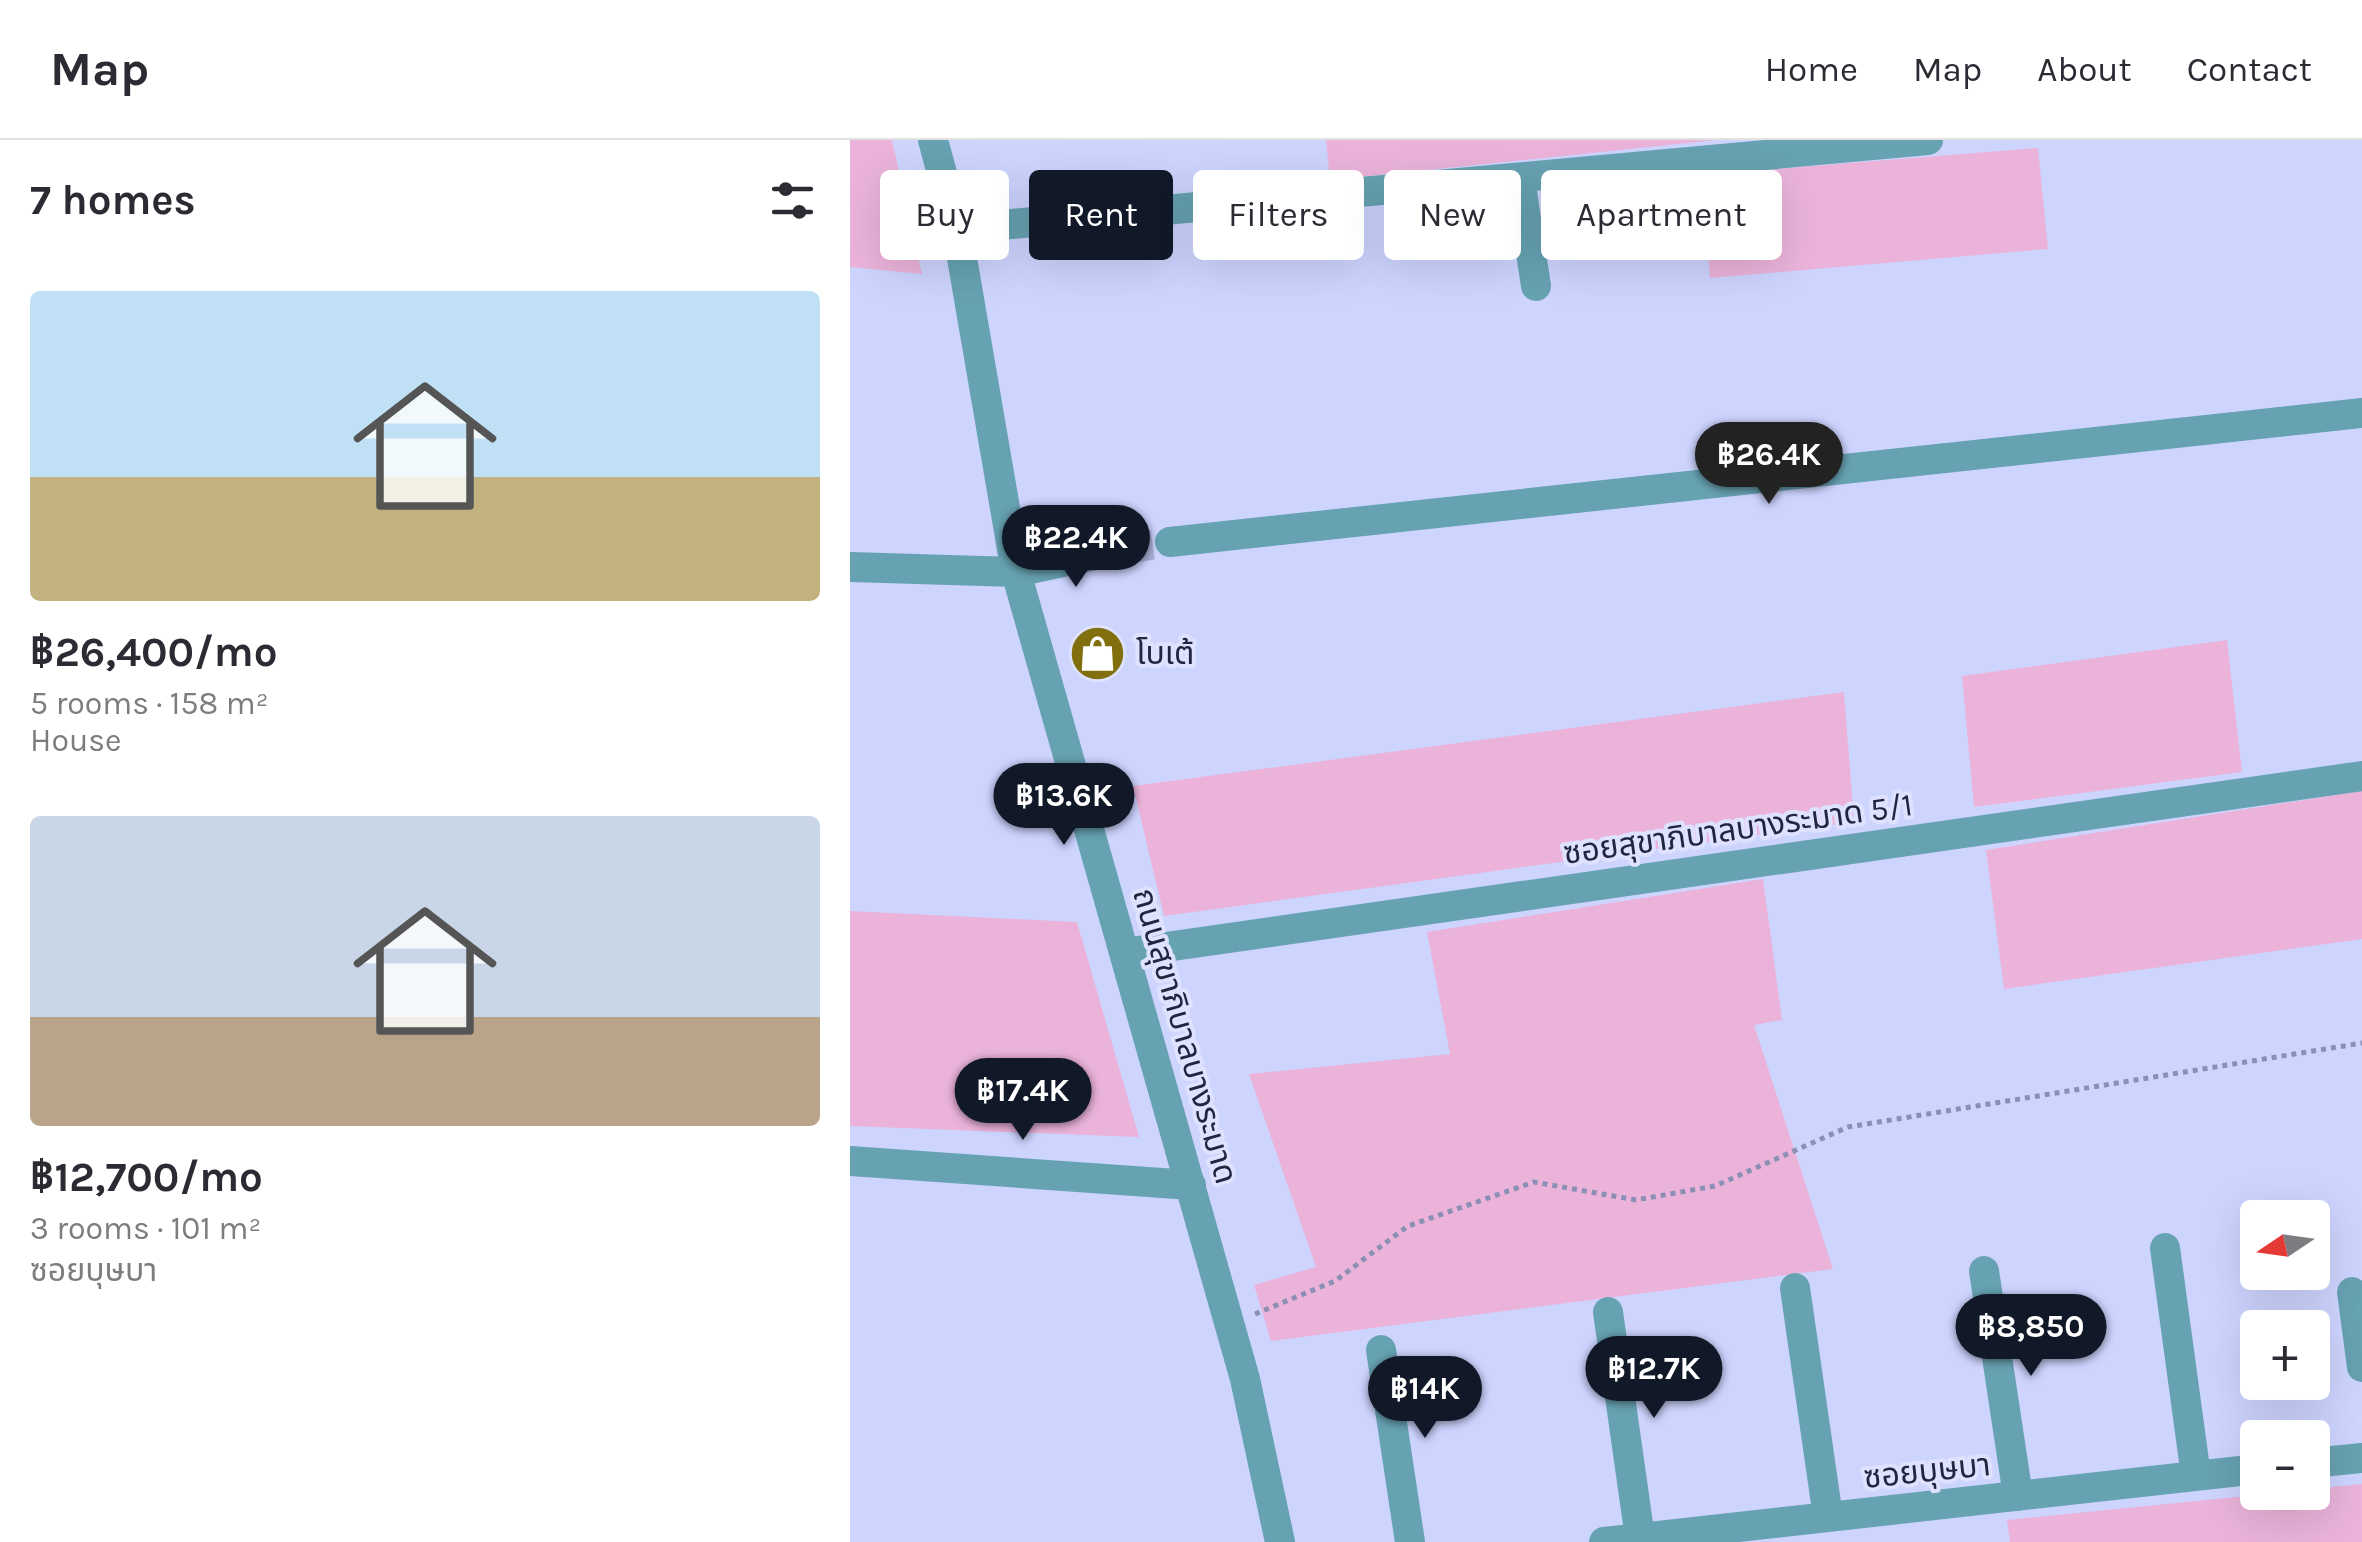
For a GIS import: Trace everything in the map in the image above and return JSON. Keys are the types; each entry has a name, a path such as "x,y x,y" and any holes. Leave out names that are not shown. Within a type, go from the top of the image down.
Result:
{"street":[{"name":"ถนนสุขาภิบาลบางระมาด","path":"933,140 941,170"},
{"path":"1521,179 1928,140"},
{"path":"1521,186 1536,286"},
{"path":"1009,224 1384,191"},
{"name":"ถนนสุขาภิบาลบางระมาด","path":"961,260 1016,572 1230,1324 1280,1542"},
{"path":"1170,542 2362,413"},
{"path":"850,567 1016,572 1123,549"},
{"name":"ซอยสุขาภิบาลบางระมาด 5/1","path":"1124,953 2362,776"},
{"path":"850,1161 1191,1186"},
{"path":"2165,1248 2196,1476"},
{"path":"1984,1272 2018,1496"},
{"path":"1795,1288 1828,1517"},
{"path":"2352,1292 2362,1368"},
{"path":"1608,1312 1640,1538"},
{"path":"1381,1350 1410,1542"},
{"path":"2330,1461 2362,1458"},
{"name":"ซอยบุษบา","path":"1604,1542 2240,1471"}],"path":[{"path":"1230,1324 1335,1281 1408,1226 1534,1182 1636,1200 1715,1186 1848,1128 2362,1043"}],"shaded area":[{"path":"850,140 892,140 899,170 880,170 880,260 919,260 922,274 850,267"},
{"path":"1326,140 1716,140 1426,170 1384,170 1384,174 1364,176 1364,170 1329,170"},
{"path":"2038,148 2048,249 1710,278 1708,260 1782,260 1782,170 1763,170"},
{"path":"2227,640 2242,772 1974,807 1962,676"},
{"path":"1844,692 1854,822 1164,916 1133,786"},
{"path":"2362,791 2362,939 2004,989 1986,850"},
{"path":"1763,879 1782,1020 1754,1025 1833,1269 1271,1341 1254,1285 1316,1267 1249,1074 1450,1054 1427,932"},
{"path":"850,911 1077,922 1139,1137 850,1126"},
{"path":"2362,1484 2362,1542 2010,1542 2007,1520 2240,1497 2240,1510 2330,1510 2330,1487"}],"tunnel":[{"path":"1123,549 1170,542"}],"place":[{"name":"โบเต้","path":"1097,653"}]}
